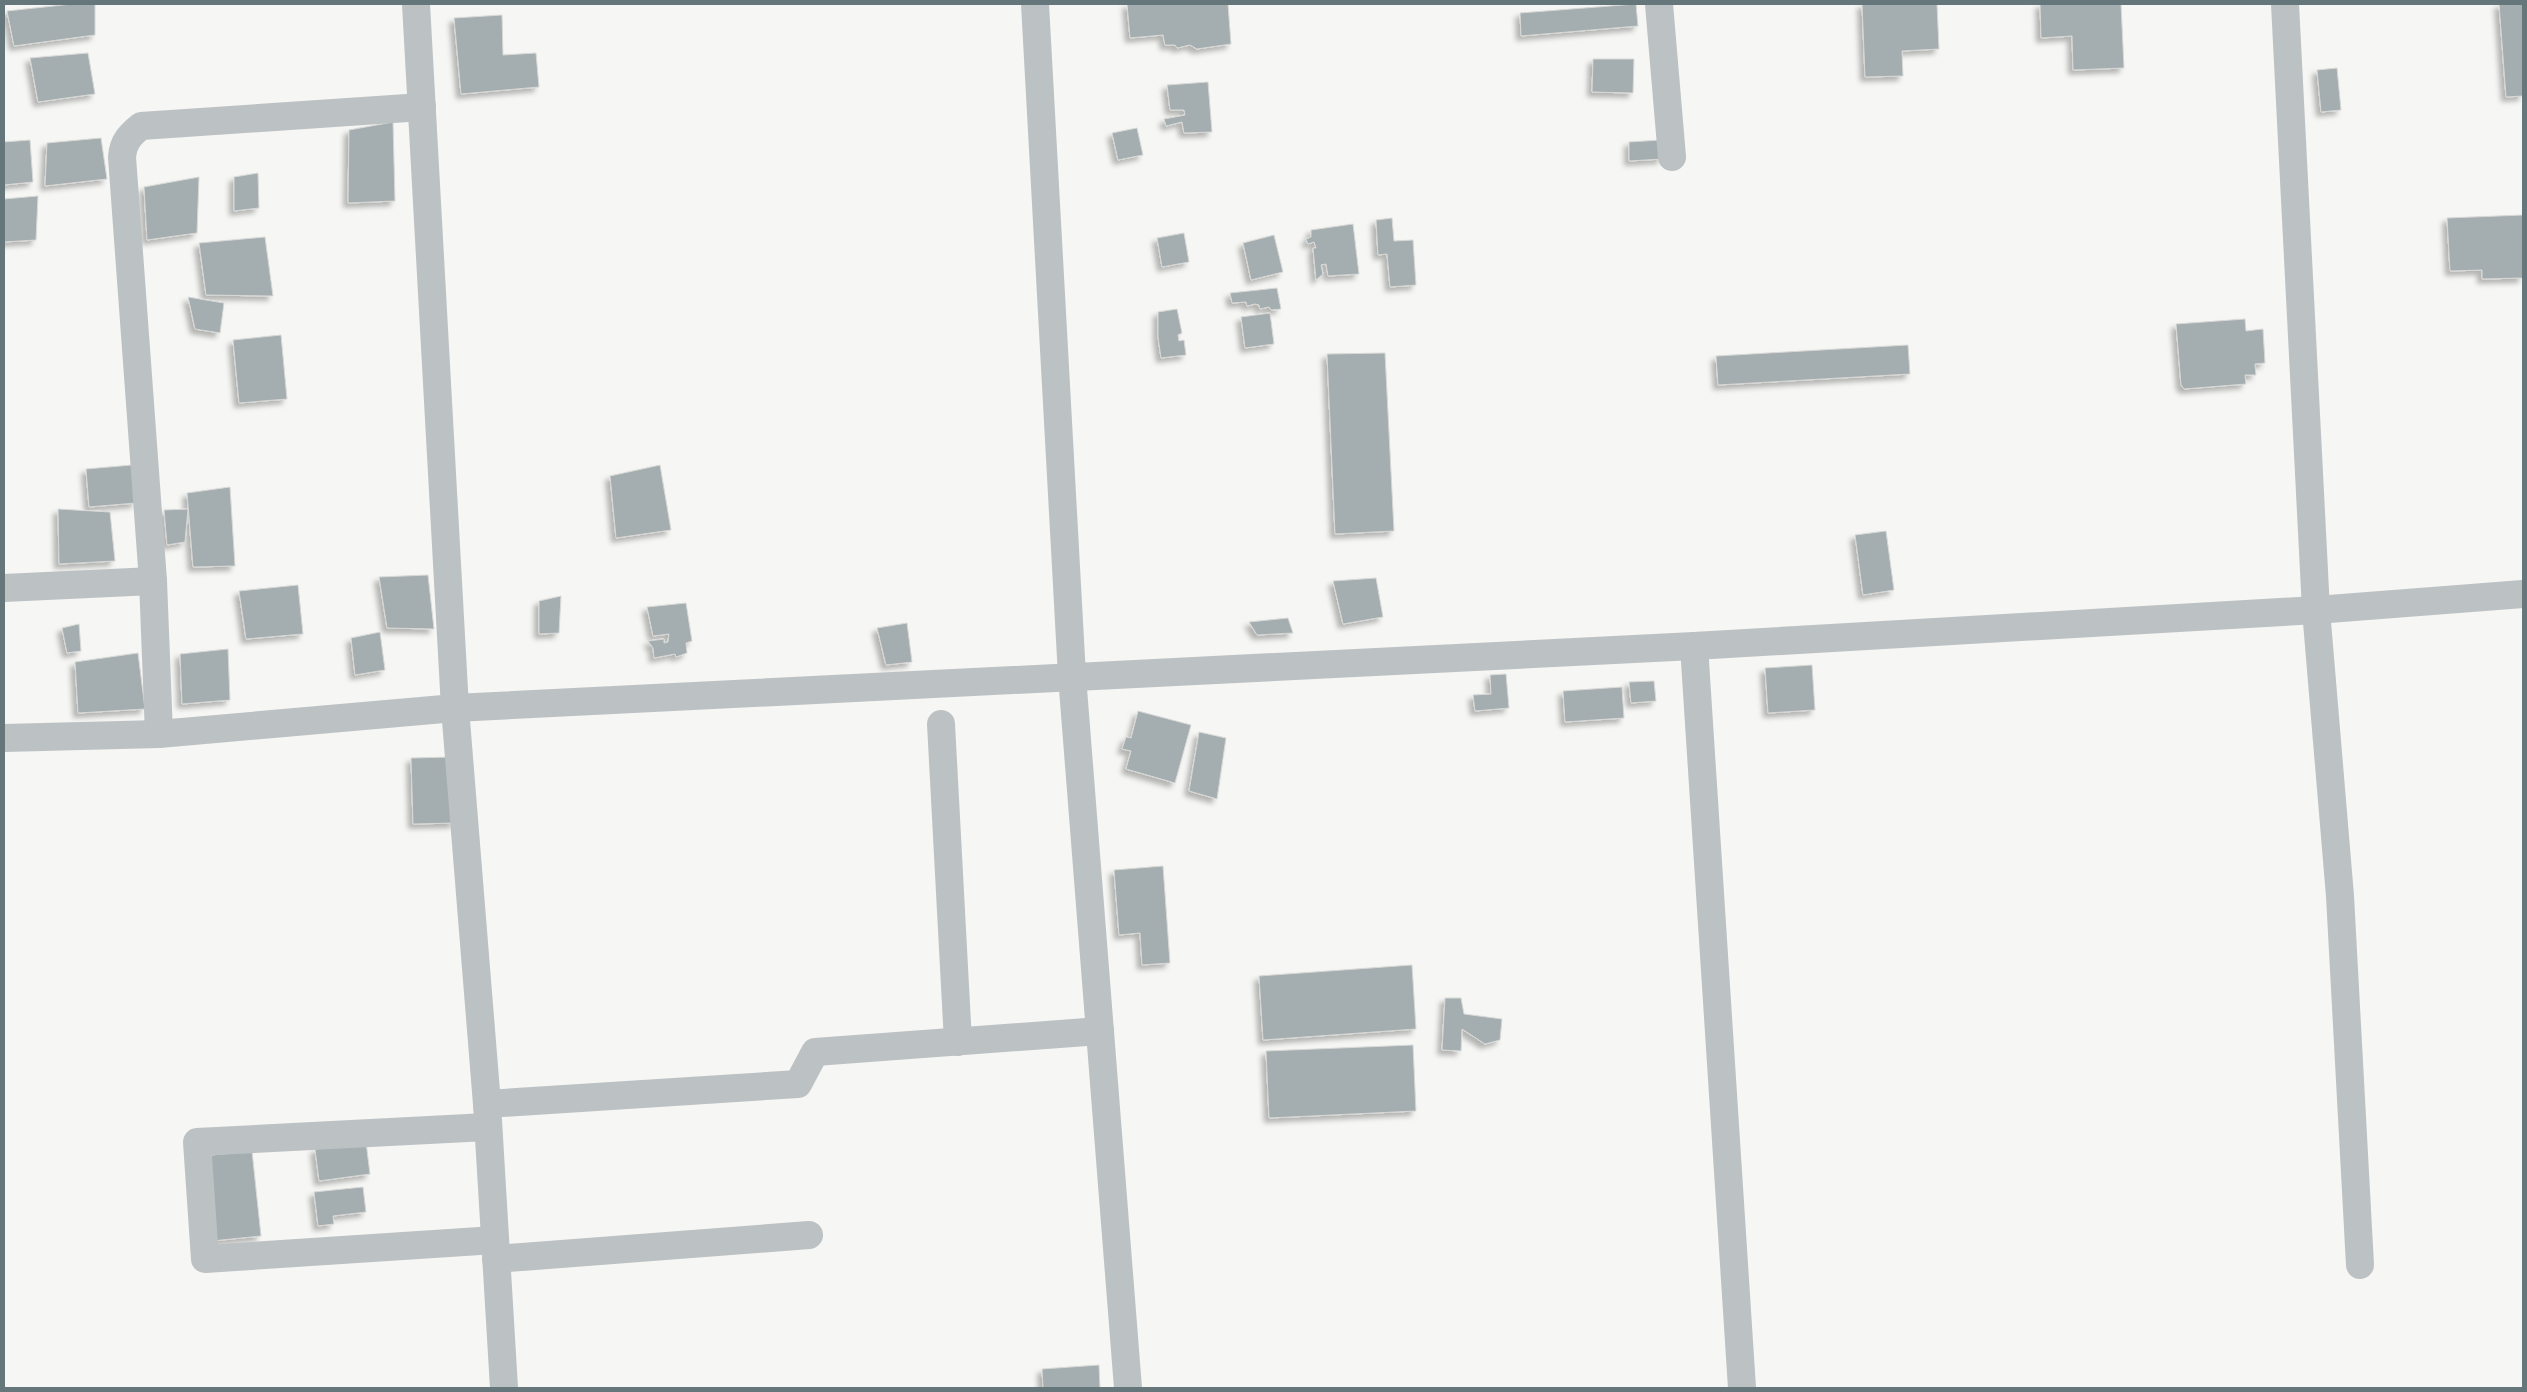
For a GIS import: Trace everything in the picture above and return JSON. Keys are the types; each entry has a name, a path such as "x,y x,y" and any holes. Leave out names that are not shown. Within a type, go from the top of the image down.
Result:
{"street":[{"path":"416,4 455,708 487,1115 504,1388"},
{"path":"1035,4 1072,676 1128,1388"},
{"path":"1659,4 1672,157"},
{"path":"2286,4 2316,610 2340,896 2360,1265"},
{"path":"160,734 153,581 122,157 123,147 128,138 141,126 422,107"},
{"path":"4,588 153,581"},
{"path":"4,738 160,734 455,708 1694,646 2316,610 2523,594"},
{"path":"1694,646 1742,1388"},
{"path":"941,724 958,1042"},
{"path":"809,1235 495,1250 205,1259 197,1142 798,1084 815,1052 1100,1031"}],"building":[{"path":"72,4 95,4 95,35 14,46 7,11"},
{"path":"1127,4 1228,4 1231,44 1197,49 1190,45 1177,48 1175,45 1165,45 1163,35 1130,38"},
{"path":"1636,4 1638,26 1521,36 1520,13"},
{"path":"1862,4 1937,4 1939,49 1902,51 1903,76 1865,77"},
{"path":"2040,4 2121,4 2124,68 2073,70 2072,36 2041,38"},
{"path":"2499,4 2523,4 2523,96 2506,97"},
{"path":"502,15 503,55 536,53 539,87 461,94 454,18"},
{"path":"88,53 95,94 38,102 30,58"},
{"path":"1593,59 1634,59 1633,93 1592,92"},
{"path":"2337,68 2341,110 2321,112 2317,70"},
{"path":"1208,82 1212,132 1184,133 1182,122 1166,126 1164,119 1185,115 1184,110 1170,110 1167,85"},
{"path":"393,122 395,201 348,203 349,130"},
{"path":"1137,128 1143,155 1118,160 1112,133"},
{"path":"101,138 107,179 45,186 47,143"},
{"path":"30,140 33,182 4,185 4,142"},
{"path":"1661,140 1662,159 1629,161 1629,142"},
{"path":"258,173 259,208 234,211 234,177"},
{"path":"199,177 197,233 147,240 144,187"},
{"path":"38,196 36,240 4,242 4,199"},
{"path":"2523,215 2523,278 2482,279 2482,270 2450,271 2447,218"},
{"path":"1392,218 1394,241 1413,240 1416,285 1390,287 1387,254 1378,255 1376,220"},
{"path":"1353,224 1359,274 1328,276 1326,264 1321,265 1323,274 1316,280 1313,248 1316,248 1314,242 1308,244 1306,239 1311,237 1311,230"},
{"path":"1184,233 1189,262 1162,267 1157,238"},
{"path":"1274,235 1283,272 1251,280 1243,243"},
{"path":"265,237 273,296 206,295 199,243"},
{"path":"1277,288 1281,309 1271,310 1269,307 1260,309 1259,305 1255,304 1247,306 1246,302 1232,303 1230,293"},
{"path":"188,297 224,303 220,333 195,329"},
{"path":"1177,309 1182,333 1178,335 1179,341 1184,340 1186,355 1161,358 1158,337 1158,312"},
{"path":"1270,313 1274,344 1245,348 1241,317"},
{"path":"2245,319 2246,331 2263,329 2265,363 2255,364 2256,375 2245,375 2246,384 2184,389 2181,385 2176,324"},
{"path":"281,335 287,399 239,403 233,340"},
{"path":"1908,345 1910,374 1718,385 1716,356"},
{"path":"1385,353 1394,531 1335,534 1327,354"},
{"path":"132,465 136,503 89,507 86,469"},
{"path":"660,465 671,530 616,538 610,476"},
{"path":"230,487 235,566 193,567 187,493"},
{"path":"58,509 110,512 115,561 59,564"},
{"path":"188,509 185,542 167,545 164,510"},
{"path":"1886,531 1894,590 1863,595 1855,535"},
{"path":"428,575 434,629 387,628 379,577"},
{"path":"1376,578 1383,617 1343,624 1333,581"},
{"path":"298,585 303,634 246,639 239,591"},
{"path":"561,596 559,633 539,634 539,601"},
{"path":"686,603 692,641 686,643 687,653 676,657 675,654 654,658 653,648 648,641 664,639 664,643 668,642 669,634 653,636 647,607"},
{"path":"1288,618 1293,633 1257,635 1249,622"},
{"path":"907,623 912,662 886,665 877,628"},
{"path":"79,624 81,651 67,653 62,628"},
{"path":"380,632 385,670 355,675 351,638"},
{"path":"228,649 230,700 182,704 180,654"},
{"path":"138,653 145,709 78,713 75,662"},
{"path":"1812,665 1815,710 1768,713 1765,668"},
{"path":"1506,674 1509,708 1475,711 1473,695 1491,694 1490,675"},
{"path":"1654,681 1656,701 1631,703 1629,682"},
{"path":"1622,687 1624,718 1565,722 1563,691"},
{"path":"1138,711 1191,725 1175,783 1126,769 1131,751 1122,749 1126,737 1131,738"},
{"path":"1199,732 1226,738 1217,799 1189,791"},
{"path":"453,757 455,823 413,824 411,758"},
{"path":"1163,866 1170,963 1142,965 1140,933 1119,935 1114,870"},
{"path":"1412,965 1416,1029 1263,1040 1259,976"},
{"path":"1445,998 1461,998 1464,1014 1502,1019 1500,1040 1485,1044 1462,1029 1461,1051 1442,1050"},
{"path":"1413,1045 1416,1111 1269,1118 1266,1051"},
{"path":"366,1142 370,1174 319,1181 315,1149"},
{"path":"252,1151 261,1236 212,1241 203,1156"},
{"path":"363,1187 366,1212 333,1216 334,1224 318,1226 314,1192"},
{"path":"1099,1365 1100,1388 1043,1388 1042,1369"}]}
